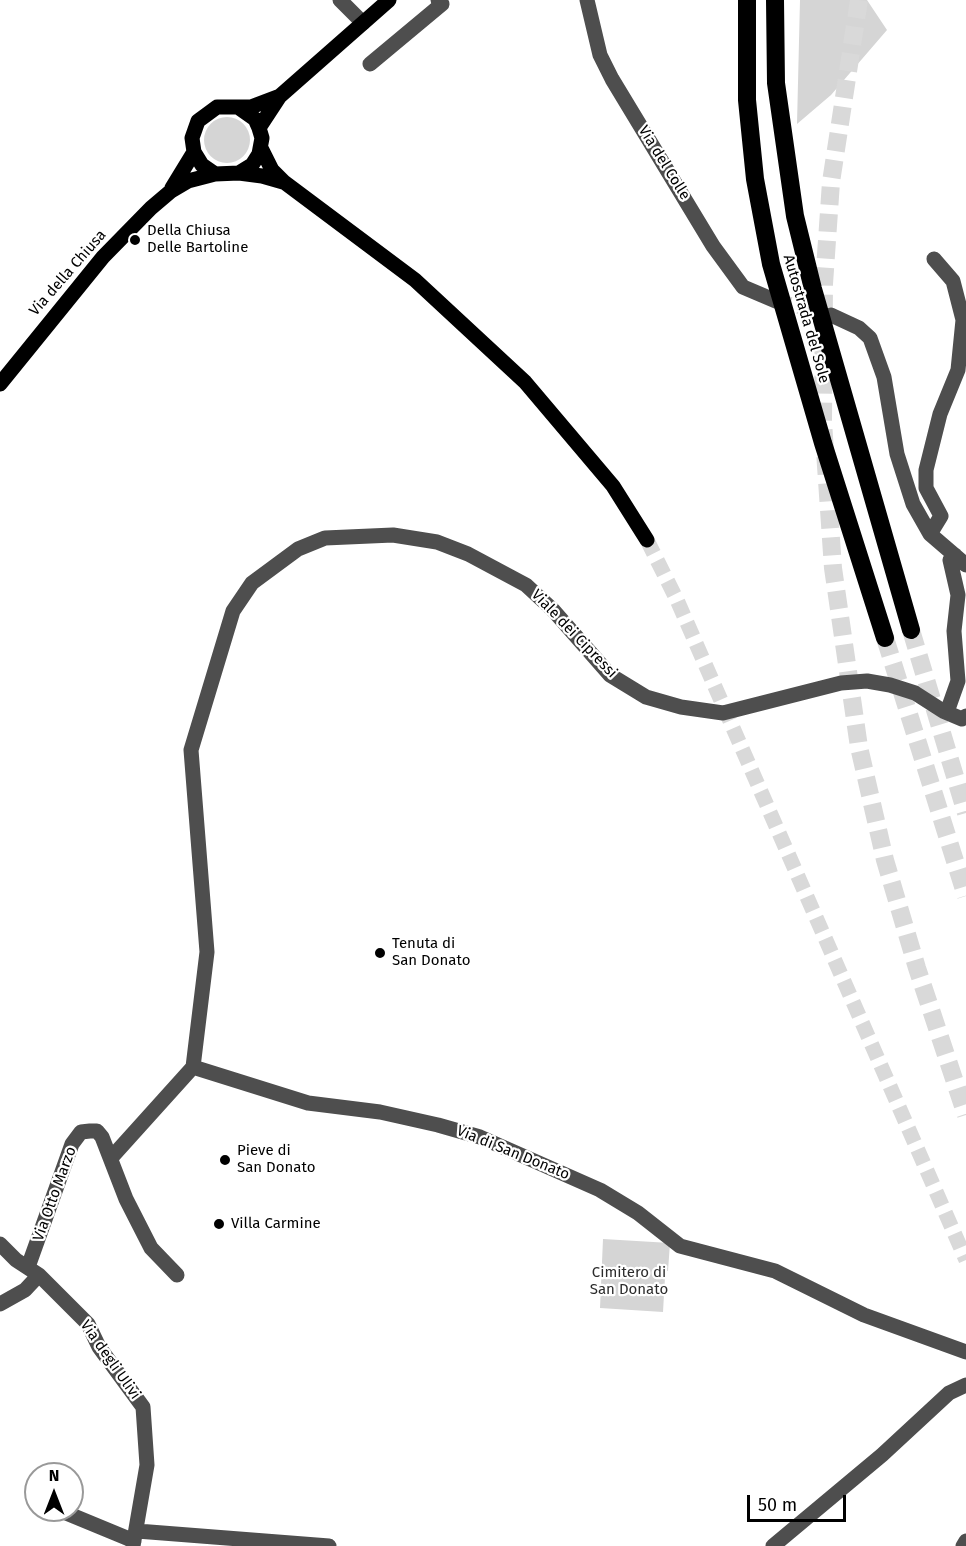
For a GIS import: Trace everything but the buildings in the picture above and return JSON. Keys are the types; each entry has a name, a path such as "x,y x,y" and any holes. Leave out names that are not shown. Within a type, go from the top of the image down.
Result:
{"highway":[{"name":"Autostrada del Sole","path":"747,0 747,100 755,179 771,264 823,443 885,638"},
{"name":"Autostrada del Sole","path":"775,0 776,83 795,216 813,289 911,630"}],"main road":[{"name":"Via della Chiusa","path":"0,384 103,257 171,191 194,152 194,129 203,115 217,107 266,103 280,96 389,0"},
{"name":"Via della Chiusa","path":"260,128 280,96"},
{"path":"238,107 255,119 260,128 261,148 274,172 284,182 415,280 486,343 525,382 613,486 647,540"},
{"path":"239,173 252,165 261,148"},
{"path":"194,152 202,165 215,174"},
{"name":"Via della Chiusa","path":"171,191 194,179 215,174 239,173 284,182"}],"street":[{"path":"340,0 363,23"},
{"name":"Via del Colle","path":"587,0 600,55 612,80 713,246 743,287 776,301"},
{"path":"370,64 443,1"},
{"path":"930,534 941,516 927,488 927,470 940,414 957,370 962,332 958,297 953,281 934,259"},
{"path":"831,315 859,328 870,338 878,355 903,478 913,504 930,534 961,560"},
{"name":"Viale dei Cipressi","path":"194,1067 207,952 191,750 233,611 252,584 298,549 326,538 393,535 436,542 468,554 526,585 553,610 610,675 646,697 681,707 723,713 841,684 867,681 915,693 962,719 966,716"},
{"path":"947,712 962,678 954,631 958,595 950,560 961,560"},
{"path":"177,1275 151,1248 126,1199 111,1158 194,1067"},
{"name":"Via di San Donato","path":"194,1067 308,1103 380,1112 480,1137 600,1190 638,1213 680,1245 775,1271 864,1315 966,1352"},
{"name":"Via Otto Marzo","path":"34,1271 77,1137 81,1132 97,1131 111,1158"},
{"name":"Via degli Ulivi","path":"0,1244 16,1260 34,1271 88,1324 99,1347 143,1407 147,1464 135,1540"},
{"path":"0,1304 25,1290 34,1271"},
{"path":"773,1546 882,1455 949,1393 966,1385"},
{"path":"84,1520 135,1540 329,1546"},
{"path":"963,1546 966,1541"}],"green space":[{"path":"800,0 867,0 887,30 831,95 797,124"},
{"path":"227,117 243,124 250,140 243,156 227,163 211,156 204,140 211,124"},
{"name":"Cimitero di San Donato","path":"603,1239 670,1243 668,1271 657,1270 656,1276 665,1277 663,1312 600,1308"}],"tunnel":[{"path":"859,0 831,182 824,284 823,422 833,568 859,747 885,860 917,968 966,1115"},
{"path":"776,301 828,314"},
{"path":"647,540 677,600 966,1260"},
{"path":"911,630 966,813"},
{"path":"885,638 966,896"}],"place":[{"name":"Della Chiusa Delle Bartoline","path":"135,240"},
{"name":"Tenuta di San Donato","path":"380,953"},
{"name":"Pieve di San Donato","path":"225,1160"},
{"name":"Villa Carmine","path":"219,1224"}]}
